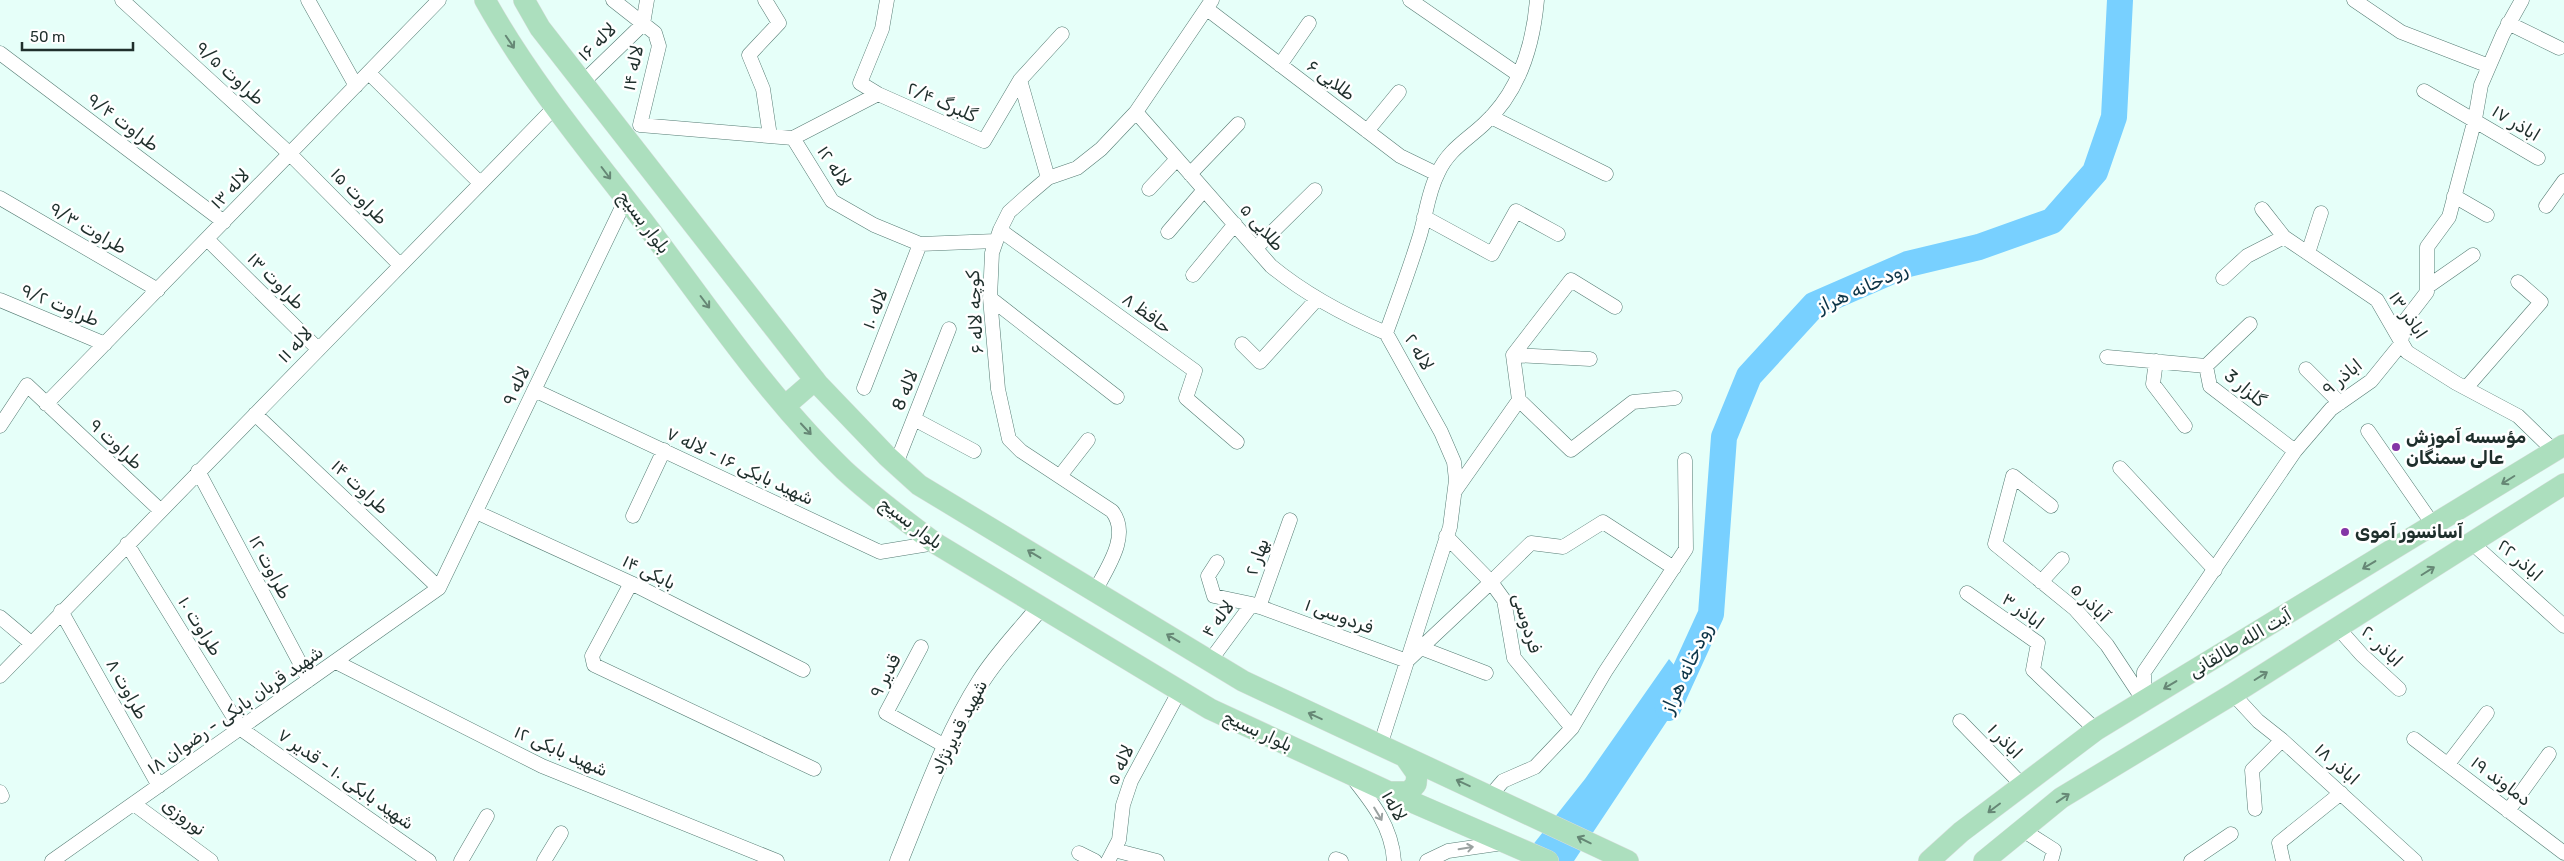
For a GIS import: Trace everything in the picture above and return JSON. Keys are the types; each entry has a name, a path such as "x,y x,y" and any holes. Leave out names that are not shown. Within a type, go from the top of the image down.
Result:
{"main road":[{"name":"بلوار بسیج","path":"486,0 508,41 626,199 785,406 844,470 935,543 1210,709 1389,792 1508,842 1548,861"},
{"name":"بلوار بسیج","path":"524,0 540,28 582,83 815,380 896,464 920,485 1243,681 1628,861"},
{"path":"785,406 815,380"},
{"name":"آیت الله طالقانی","path":"1928,861 1961,832 2096,730 2434,526 2559,448"},
{"path":"1984,861 2061,798 2233,694 2564,484"},
{"path":"1389,792 1409,792 1416,784 1417,774 1405,757"},
{"path":"1914,861 1961,832"}],"street":[{"name":"طراوت ۹/۵","path":"122,0 290,154"},
{"path":"308,0 356,86"},
{"name":"لاله ۱۳","path":"46,404 440,0"},
{"name":"لاله ۱۴","path":"613,0 655,33 659,46 640,125"},
{"name":"لاله ۱۶","path":"582,83 643,24 647,0"},
{"path":"765,0 779,23 748,55 763,89 770,136"},
{"path":"878,94 860,83 882,29 887,0"},
{"path":"1410,0 1519,75"},
{"name":"لاله ۲","path":"1380,746 1446,536 1455,492 1454,462 1444,439 1386,332 1437,174 1447,154 1491,116 1506,100 1519,75 1531,42 1536,0"},
{"path":"2354,0 2401,32 2489,66"},
{"path":"2427,287 2427,247 2449,217 2475,119 2481,85 2508,23 2522,0"},
{"name":"طلایی ۶","path":"1210,4 1280,65 1400,156 1437,174"},
{"name":"کوچه لاله ۶","path":"1095,591 1113,557 1120,533 1119,520 1112,512 1021,451 1009,439 998,389 990,298 992,253 1009,212 1048,178 1076,168 1101,149 1136,112 1210,4"},
{"path":"1280,65 1309,23"},
{"path":"2508,23 2559,48"},
{"name":"گلبرگ ۲/۴","path":"793,138 878,94 984,141 1020,80 1062,34"},
{"name":"طراوت ۹/۴","path":"0,53 224,222"},
{"path":"368,73 480,183"},
{"path":"1020,80 1048,178"},
{"name":"اباذر ۱۷","path":"2424,90 2538,158"},
{"path":"1367,131 1399,92"},
{"name":"لاله ۱۱","path":"0,676 61,611 556,106"},
{"name":"طلایی ۵","path":"1136,112 1271,266 1295,286 1317,299 1347,316 1386,332"},
{"path":"1491,116 1606,174"},
{"path":"1190,174 1238,124"},
{"name":"لاله ۱۲","path":"640,125 793,138 832,200 874,225 920,244 998,235"},
{"name":"طراوت ۱۵","path":"290,154 400,265"},
{"path":"1149,189 1177,159"},
{"path":"2546,206 2564,180"},
{"path":"1168,232 1204,190"},
{"path":"1256,248 1315,190"},
{"path":"2454,196 2488,215"},
{"name":"طراوت ۹/۳","path":"0,198 158,290"},
{"name":"لاله ۹","path":"439,588 626,199"},
{"name":"اباذر ۱۳","path":"2262,209 2284,237 2377,300 2407,352 2466,388 2518,416 2559,448"},
{"path":"1424,217 1492,254 1516,211 1558,234"},
{"path":"2308,254 2321,213"},
{"path":"1193,275 1235,224"},
{"name":"حافظ ۸","path":"998,235 1195,371 1186,398 1237,442"},
{"path":"2223,278 2246,256 2284,237"},
{"name":"طراوت ۱۳","path":"208,239 318,349"},
{"name":"لاله ۱۰","path":"864,388 920,244"},
{"path":"2427,287 2473,255"},
{"path":"1615,307 1571,280 1513,354 1519,400 1571,450 1633,402 1675,398"},
{"path":"2466,388 2541,302 2518,282"},
{"name":"اباذر ۹","path":"2144,701 2144,672 2295,452 2331,409 2371,381 2401,344 2404,322 2427,292 2427,287"},
{"path":"990,298 1117,397"},
{"path":"1242,344 1260,362 1317,299"},
{"name":"طراوت ۹/۲","path":"0,300 105,344"},
{"name":"گلزار 3","path":"2250,324 2206,366 2210,386 2295,452"},
{"name":"لاله 8","path":"896,464 949,329"},
{"path":"1513,354 1590,359"},
{"path":"2106,357 2206,366"},
{"path":"2156,361 2153,384 2185,426"},
{"path":"2306,368 2340,403"},
{"name":"طراوت ۹","path":"2,420 27,385 160,510"},
{"name":"شهید بابکی ۱۶ - لاله ۷","path":"534,390 880,552 935,543"},
{"path":"1455,492 1519,400"},
{"name":"طراوت ۱۴","path":"254,414 439,588"},
{"path":"914,419 974,451"},
{"path":"2368,431 2434,526"},
{"path":"1060,476 1088,440"},
{"path":"633,516 664,450"},
{"path":"1490,796 1503,781 1534,767 1572,728 1605,672 1686,549 1685,460"},
{"path":"2120,468 2214,570"},
{"name":"طراوت ۱۲","path":"198,471 310,680"},
{"name":"آباذر ۵","path":"2051,506 2013,476 1995,544 2075,610 2107,646 2144,701"},
{"name":"بابکی ۱۴","path":"476,512 631,583 803,670"},
{"name":"بهار ۲","path":"1255,606 1290,520"},
{"name":"فردوسی","path":"1572,728 1514,658 1504,600 1491,582 1531,543 1563,547 1603,522 1674,568"},
{"path":"1407,661 1491,582 1446,536"},
{"name":"اباذر ۲۲","path":"2472,543 2564,626"},
{"name":"طراوت ۱۰","path":"127,544 242,729"},
{"path":"2041,582 2062,558"},
{"name":"فردوسی ۱","path":"1217,562 1208,576 1214,596 1255,606 1407,661"},
{"path":"631,583 592,656 594,665 814,768"},
{"name":"شهید قربان بابکی - رضوان ۱۸","path":"60,859 159,786 439,588"},
{"name":"اباذر ۳","path":"1967,593 2038,643 2033,670 2096,730"},
{"name":"شهید قدیرنژاد","path":"899,861 947,747 982,680 1041,606"},
{"name":"لاله ۴","path":"1210,661 1255,606"},
{"name":"طراوت ۸","path":"61,611 159,786"},
{"path":"0,617 31,643"},
{"name":"اباذر ۲۰","path":"2338,628 2362,655 2399,689"},
{"name":"قدیر ۹","path":"921,647 886,713 947,747"},
{"path":"1421,648 1486,673"},
{"name":"شهید بابکی ۱۲","path":"336,662 542,766 777,861"},
{"name":"لاله ۵","path":"1111,856 1118,840 1123,806 1131,780 1180,690"},
{"name":"اباذر ۱۸","path":"2233,694 2258,721 2282,740 2415,861"},
{"path":"2448,764 2487,713"},
{"name":"اباذر ۱","path":"1960,721 2022,786"},
{"name":"شهید بابکی ۱۰ - قدیر ۷","path":"242,729 428,861"},
{"name":"دماوند ۱۹","path":"2414,739 2564,853"},
{"path":"2255,809 2252,770 2282,740"},
{"path":"2508,810 2549,754"},
{"name":"لاله۱","path":"1350,774 1371,802 1389,831 1394,861"},
{"path":"2283,861 2279,843 2341,793"},
{"name":"نوروزی","path":"134,804 211,861"},
{"path":"461,861 487,816"},
{"path":"2021,829 2054,850 2051,861"},
{"path":"544,861 561,834"},
{"path":"2191,861 2231,834"},
{"path":"1427,861 1448,851 1508,842"},
{"path":"1079,853 1095,861"},
{"path":"1111,856 1156,861"}],"water":[{"path":"1669,659 1691,685 1574,861 1520,861 1585,779"}],"waterway":[{"name":"رودخانه هراز","path":"1668,708 1711,614 1724,437 1749,376 1814,305 1908,264 1979,247 2052,221 2095,172 2114,117 2120,0"}],"place":[{"name":"مؤسسه آموزش عالی سمنگان","path":"2396,447"},
{"name":"آسانسور آموی","path":"2345,532"}]}
